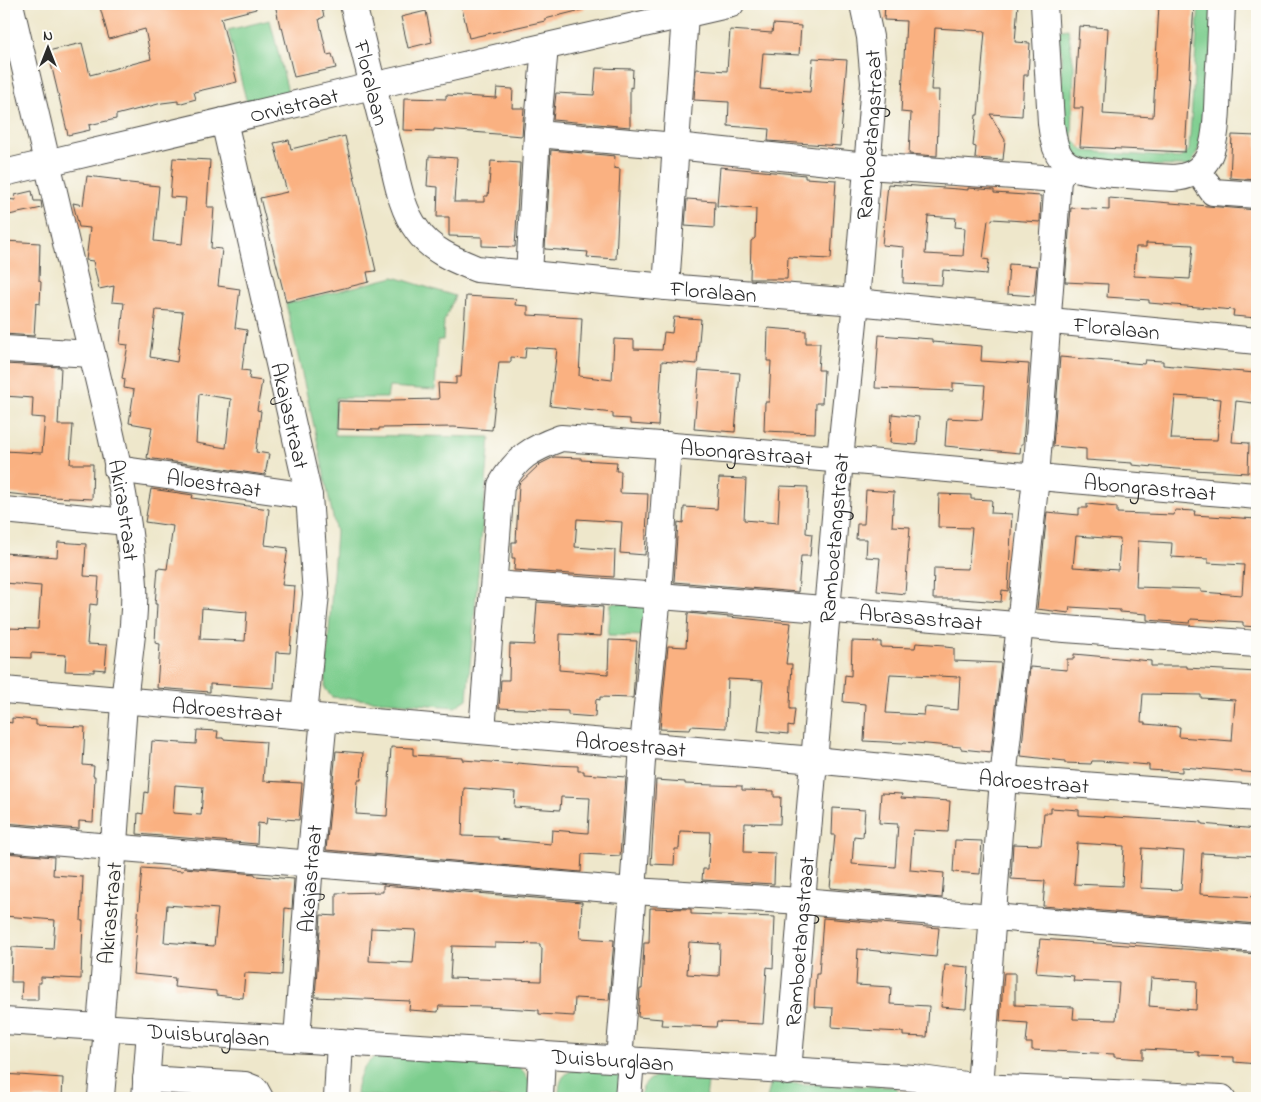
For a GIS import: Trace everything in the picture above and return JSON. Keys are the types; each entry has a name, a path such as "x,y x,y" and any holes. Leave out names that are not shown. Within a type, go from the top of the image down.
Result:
{"street":[{"name":"Akirastraat","path":"10,4 117,469 127,522 134,588 132,629 124,701 100,1096"},
{"name":"Floralaan","path":"353,4 372,86 405,208 417,231 432,246 449,257 477,268 1257,341"},
{"name":"Orvistraat","path":"4,173 731,4"},
{"name":"Ramboetangstraat","path":"788,1072 874,83 870,37 863,4"},
{"path":"980,1087 1003,779 1018,627 1036,478 1048,320 1063,172 1060,156 1054,142 1044,4"},
{"path":"537,134 676,146 866,166 1084,171 1173,178 1187,177 1198,171 1207,160 1211,150 1216,124 1222,4"},
{"path":"666,287 685,15"},
{"path":"529,274 537,134 545,47"},
{"name":"Akajastraat","path":"224,121 309,496 316,594 314,717 310,863 297,1039"},
{"path":"1198,171 1213,192 1257,194"},
{"path":"4,349 92,354"},
{"name":"Abongrastraat","path":"482,731 501,485 509,470 523,456 539,446 561,438 840,459 1036,478 1257,496"},
{"path":"628,1098 625,1060 633,891 643,746 658,595 668,445"},
{"name":"Aloestraat","path":"117,469 309,496"},
{"path":"4,510 127,522"},
{"name":"Abrasastraat","path":"494,584 658,595 1018,627 1257,644"},
{"name":"Adroestraat","path":"4,690 814,760 1003,779 1257,798"},
{"path":"4,838 633,891 802,900 1257,939"},
{"name":"Duisburglaan","path":"4,1021 542,1054 788,1072 912,1088 980,1087 1061,1095 1222,1098"},
{"path":"150,1030 146,1089 245,1085 255,1088 260,1098"},
{"path":"337,1098 340,1042"},
{"path":"540,1098 542,1054"}],"green space":[{"path":"1199,4 1215,4 1206,132 1191,166 1096,165 1067,152 1061,92 1061,54 1057,31 1068,29 1074,66 1072,139 1084,151 1180,158 1189,150"},
{"path":"270,20 289,96 248,107 228,30"},
{"path":"394,277 455,296 444,321 443,340 438,340 435,390 389,387 387,398 336,398 335,435 490,437 467,699 455,707 332,697 325,688 336,532 286,304"},
{"path":"611,603 648,603 646,636 608,635"},
{"path":"373,1058 508,1059 514,1062 526,1076 537,1098 406,1098 356,1095 360,1075"},
{"path":"574,1070 611,1071 621,1077 624,1098 559,1098 559,1089 563,1077"},
{"path":"664,1074 704,1078 708,1083 706,1098 639,1098 647,1082"},
{"path":"771,1083 896,1087 902,1098 767,1098"}],"building":[{"path":"99,4 255,4 256,9 221,18 237,82 194,92 196,99 178,104 178,101 162,103 116,115 116,119 89,125 90,130 68,135 48,51 82,43 90,75 151,59 145,29 109,39"},
{"path":"275,4 321,4 324,17 319,19 327,55 332,54 336,68 294,77"},
{"path":"461,4 584,4 585,9 545,19 545,21 469,38"},
{"path":"885,4 1018,4 1015,42 1030,43 1028,75 1024,75 1022,116 990,114 1005,140 1003,160 975,158 976,147 973,146 976,115 978,115 985,31 935,28 931,90 939,90 937,156 909,154 911,113 901,112 906,21 884,20"},
{"path":"1159,4 1194,4 1185,152 1080,147 1083,108 1074,108 1079,26 1108,28 1103,114 1153,117"},
{"path":"426,11 432,42 408,48 401,17"},
{"path":"773,24 801,26 799,55 763,53 760,89 810,92 813,58 847,60 840,146 768,141 769,129 728,126 729,102 694,100 696,69 727,71 730,30 772,33"},
{"path":"596,68 633,69 632,88 630,87 630,127 553,120 556,93 594,95"},
{"path":"497,88 513,89 512,108 524,108 522,136 434,129 434,131 403,130 404,98 446,99 446,95 496,98"},
{"path":"1232,135 1257,136 1257,180 1230,178"},
{"path":"345,136 376,271 367,272 369,282 286,302 260,198 287,192 274,143 289,140 291,149"},
{"path":"551,150 615,156 614,168 620,169 616,259 587,257 588,252 545,249"},
{"path":"429,156 457,158 454,202 484,202 484,196 488,196 491,161 520,163 515,247 482,246 482,237 449,236 449,217 437,217 438,187 427,186"},
{"path":"173,158 210,160 207,207 214,207 211,248 222,249 218,286 240,289 235,328 247,330 242,370 250,371 249,379 262,381 257,410 261,411 256,452 269,454 265,475 147,458 152,427 129,423 134,390 124,388 125,379 122,378 128,345 120,344 124,303 112,302 114,286 99,289 93,261 86,260 90,228 79,227 73,203 83,205 87,176 159,186 154,241 182,244 186,198 170,197","holes":["156,310 183,312 177,362 150,357","199,394 231,399 226,448 196,443"]},
{"path":"720,167 805,175 805,178 836,180 831,259 788,257 787,279 750,279 751,241 755,238 756,209 717,206"},
{"path":"888,184 994,190 994,193 1041,196 1040,222 988,220 983,259 989,260 987,274 943,270 942,285 903,283 904,247 882,245","holes":["928,216 956,218 955,227 965,228 963,256 925,254"]},
{"path":"32,191 34,201 41,201 42,208 4,216 4,199 16,200 15,195"},
{"path":"1109,198 1257,210 1257,318 1233,316 1234,310 1149,303 1149,300 1107,297 1108,284 1065,282 1071,208 1109,210","holes":["1146,243 1193,245 1190,279 1134,276 1136,247 1146,247"]},
{"path":"687,199 715,201 714,228 685,226"},
{"path":"4,241 40,243 40,304 36,303 34,336 4,334"},
{"path":"1009,264 1037,266 1034,296 1007,294"},
{"path":"466,296 516,299 515,305 528,306 528,315 582,318 579,376 612,380 614,339 634,340 634,349 662,350 664,332 672,333 674,317 701,319 697,364 662,361 658,426 630,424 630,419 613,418 613,413 550,406 557,349 526,347 525,358 511,357 511,362 499,362 492,430 454,427 379,428 379,430 337,429 338,401 391,402 391,400 439,399 438,383 456,384 456,377 461,377"},
{"path":"768,328 806,331 806,343 820,343 818,370 824,370 822,403 816,403 815,433 764,431 765,402 769,402 771,361 767,361"},
{"path":"879,335 932,339 932,342 982,346 981,361 1029,364 1023,444 1021,444 1020,453 945,446 947,418 982,420 985,385 953,383 953,391 875,388"},
{"path":"1060,357 1144,364 1145,360 1163,361 1163,365 1255,373 1253,403 1236,401 1232,442 1249,443 1248,473 1176,469 1132,465 1132,463 1086,460 1086,449 1053,446","holes":["1175,396 1221,399 1217,440 1171,439"]},
{"path":"4,364 61,367 58,425 73,425 70,464 93,464 92,499 4,493 4,451 42,453 45,418 32,417 33,398 4,396"},
{"path":"699,370 740,373 735,432 694,429"},
{"path":"892,414 919,417 917,445 890,443"},
{"path":"554,457 617,462 616,471 621,471 620,493 648,494 645,555 620,553 622,522 577,519 575,547 615,550 614,577 514,570 515,558 512,558 512,542 516,542 519,484 540,464"},
{"path":"719,478 746,479 744,520 778,523 780,486 808,487 806,533 812,534 810,556 801,556 798,592 674,582 678,522 683,523 684,507 717,509"},
{"path":"151,489 193,495 192,498 269,509 265,545 288,548 282,585 295,586 290,653 276,652 274,688 210,684 210,692 157,688 160,644 155,643 157,604 155,604 158,568 167,569 173,526 145,522","holes":["202,608 247,612 245,641 200,639"]},
{"path":"866,490 894,492 892,526 910,527 905,594 877,591 880,558 866,557 867,539 856,539 857,524 864,524"},
{"path":"939,494 971,495 971,499 992,500 991,513 1012,514 1008,591 1002,590 1001,602 933,599 934,568 968,569 972,528 938,527"},
{"path":"1087,504 1117,507 1117,513 1174,515 1175,510 1195,511 1194,515 1257,519 1257,627 1243,626 1243,622 1191,619 1190,623 1147,620 1147,614 1120,612 1120,610 1070,607 1069,613 1037,609 1047,512 1079,515 1079,508 1087,508","holes":["1076,536 1120,539 1118,570 1073,567","1138,541 1172,543 1171,557 1208,559 1208,563 1244,565 1242,595 1201,592 1201,589 1136,587"]},
{"path":"58,542 86,544 84,576 99,577 97,605 90,604 87,644 107,645 105,670 94,669 94,672 65,671 66,655 31,653 31,658 4,657 6,628 38,629 41,586 4,583 4,553 57,557"},
{"path":"537,602 603,607 601,636 560,634 559,670 608,674 609,640 637,641 633,698 600,697 600,700 596,699 595,717 568,715 568,711 499,708 501,680 509,680 510,644 534,645"},
{"path":"688,613 791,623 786,664 792,664 790,709 795,709 793,727 788,726 788,734 758,731 763,681 728,679 726,728 691,726 690,730 660,729 668,646 686,647"},
{"path":"852,641 881,642 881,647 915,648 916,643 945,645 945,647 954,648 954,661 1001,663 991,752 961,749 961,747 904,742 864,741 866,704 843,702 845,675 851,676","holes":["890,674 960,677 958,710 925,707 924,715 886,713"]},
{"path":"1074,654 1151,661 1151,666 1187,666 1187,668 1257,672 1257,773 1182,767 1182,772 1149,770 1149,765 1100,761 1092,761 1091,764 1065,763 1065,761 1021,756 1030,667 1067,670 1067,659 1074,659","holes":["1143,694 1201,695 1201,698 1235,700 1232,741 1179,737 1180,727 1141,722"]},
{"path":"12,718 36,720 36,725 85,727 83,765 94,766 93,776 95,776 93,822 79,821 79,829 4,823 6,766 4,766 4,738 6,738 7,722 12,723"},
{"path":"197,730 218,731 217,738 266,742 263,781 302,783 299,820 267,818 266,824 258,823 257,844 137,834 138,813 143,814 145,792 148,793 152,741 196,744","holes":["175,785 203,787 201,815 173,813"]},
{"path":"391,747 413,748 413,755 517,764 578,766 578,771 584,771 584,774 626,777 620,856 582,854 581,872 326,850 336,751 363,753 361,780 358,780 356,814 387,816","holes":["464,788 515,792 514,807 560,810 561,797 590,798 588,833 552,830 551,844 498,839 498,837 462,836"]},
{"path":"656,780 685,782 685,784 742,786 742,790 774,791 774,797 781,797 780,824 745,823 744,852 775,853 774,884 702,880 703,869 708,869 710,832 680,831 679,849 675,849 674,865 651,864"},
{"path":"881,793 902,794 901,798 950,801 948,832 913,830 910,870 944,873 942,898 830,888 835,835 832,835 833,808 865,810 863,837 854,836 852,864 895,867 898,824 879,823"},
{"path":"1051,808 1079,810 1079,815 1202,822 1202,824 1257,829 1257,856 1202,853 1200,894 1257,897 1257,924 1043,906 1045,881 1011,879 1013,844 1041,845 1044,813 1051,813","holes":["1077,843 1124,846 1122,886 1074,884","1142,848 1184,851 1181,890 1140,888"]},
{"path":"955,840 982,841 980,874 953,872"},
{"path":"4,853 54,857 53,875 83,877 81,979 41,977 41,983 38,983 38,1000 21,1000 22,982 11,982 12,947 53,949 55,920 4,916"},
{"path":"142,868 183,871 184,868 294,879 292,909 285,908 282,975 245,973 243,998 216,995 216,991 174,987 175,978 133,974","holes":["167,905 218,909 214,946 164,942"]},
{"path":"383,885 582,902 580,938 614,940 609,1000 575,998 574,1016 539,1014 539,1010 485,1007 439,1006 438,1012 409,1010 410,1001 315,997 321,915 336,916 336,893 383,892","holes":["371,928 416,930 413,963 369,961","495,943 540,944 542,948 541,981 450,978 452,946 495,947"]},
{"path":"650,908 691,909 691,914 775,917 773,968 767,967 763,1024 717,1022 716,1027 661,1025 662,1019 638,1017 640,989 642,989 644,943 649,943","holes":["689,942 720,944 719,976 687,974"]},
{"path":"823,918 939,928 936,957 858,949 856,985 891,987 890,1004 929,1006 927,1037 903,1036 903,1032 832,1027 833,1008 814,1007 816,974 819,974"},
{"path":"1040,939 1257,954 1257,1064 1234,1062 1234,1057 1199,1056 1199,1052 1143,1049 1143,1059 1114,1057 1114,1054 1032,1050 1032,1043 1026,1043 1028,1023 1000,1021 1004,973 1015,973 1015,1005 1074,1007 1073,1019 1116,1020 1119,983 1073,981 1074,976 1036,973","holes":["1151,978 1197,981 1196,1010 1149,1006"]},
{"path":"945,965 969,967 966,1009 941,1007"},
{"path":"4,1074 63,1078 62,1098 4,1098"}]}
